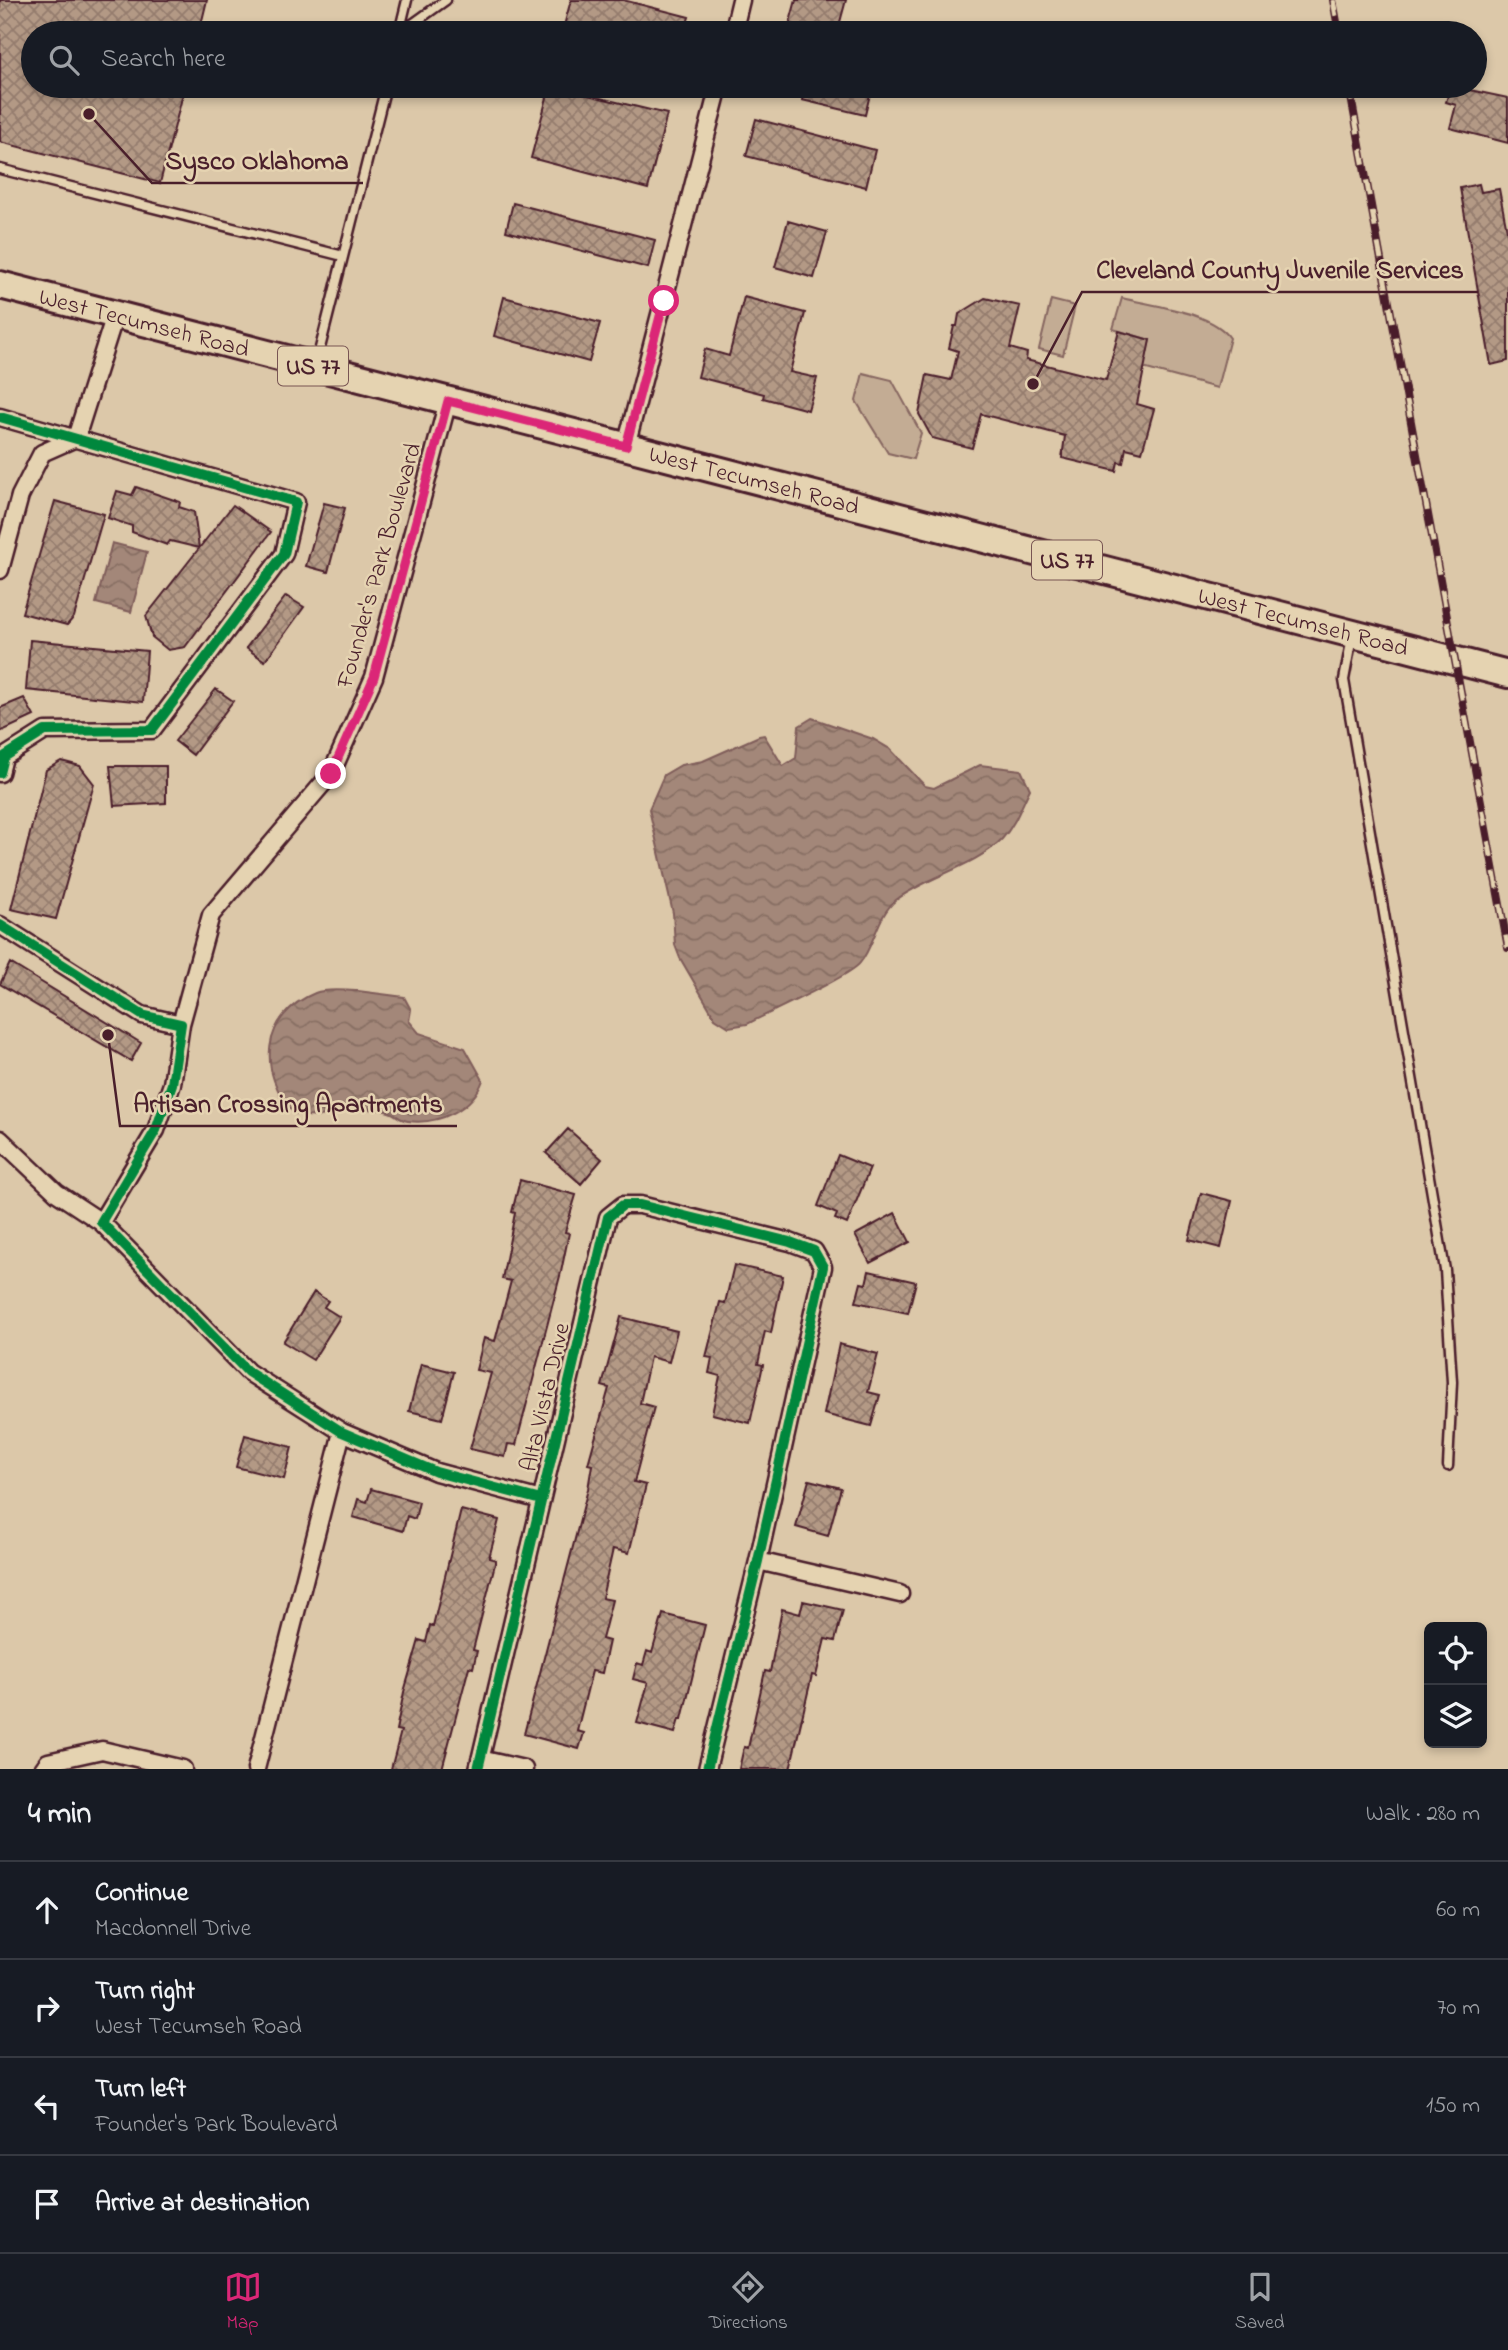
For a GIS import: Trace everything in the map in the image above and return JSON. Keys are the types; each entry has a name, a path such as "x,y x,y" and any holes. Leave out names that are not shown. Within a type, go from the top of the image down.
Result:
{"main road":[{"name":"West Tecumseh Road","path":"0,285 1508,674"}],"street":[{"path":"736,21 741,0"},
{"path":"626,446 716,98"},
{"path":"0,570 20,496 42,453 76,438 115,315"},
{"name":"Founder's Park Boulevard","path":"101,1222 156,1130 172,1084 181,1024 211,915 331,774 374,677 448,401"},
{"path":"0,417 296,502 284,554 152,730 46,731 1,762"},
{"path":"0,925 142,1015 181,1024"},
{"path":"0,1139 57,1193 101,1222 248,1372 341,1432 436,1472 541,1500"},
{"name":"Alta Vista Drive","path":"479,1764 608,1217 623,1205 640,1205 790,1242 814,1251 823,1267 758,1561"},
{"path":"256,1769 341,1432"},
{"path":"707,1769 758,1561 900,1594"},
{"path":"43,1769 48,1762 102,1750 183,1769"},
{"path":"479,1764 524,1769"}],"lane":[{"path":"403,21 407,0"},
{"path":"417,21 446,0"},
{"path":"316,367 383,98"},
{"path":"0,169 343,256"},
{"path":"1352,634 1344,680 1445,1270 1452,1382 1447,1466"}],"shaded area":[{"path":"1122,298 1181,311 1221,329 1230,338 1217,388 1143,368 1150,340 1113,329"},
{"path":"1051,300 1075,306 1063,355 1039,349"},
{"path":"863,373 892,380 921,433 913,459 888,453 856,401"}],"water":[{"path":"112,543 147,552 131,612 96,603"},
{"path":"812,718 873,739 890,749 925,786 934,788 980,765 1021,770 1030,789 1018,816 1002,839 979,857 896,900 884,914 865,955 853,969 825,986 747,1024 729,1027 715,1018 675,945 673,913 649,809 664,775 681,765 703,761 759,736 764,735 783,766 796,758 799,726"},
{"path":"330,990 404,997 411,1010 409,1021 419,1033 465,1048 483,1080 463,1107 443,1117 420,1122 405,1120 376,1109 352,1109 322,1116 294,1113 282,1097 270,1063 270,1046 275,1030 284,1015 297,1003 315,993"}],"building":[{"path":"0,0 207,0 202,21 21,21 21,98 182,98 160,183 0,142"},
{"path":"571,0 623,0 689,17 688,21 565,21"},
{"path":"796,0 846,0 840,21 790,21"},
{"path":"1487,94 1508,98 1508,143 1450,128 1456,105 1446,102 1447,98 1487,98"},
{"path":"547,98 600,98 667,114 648,189 531,158"},
{"path":"802,98 869,98 865,115"},
{"path":"756,119 875,150 866,187 746,156"},
{"path":"1479,184 1481,192 1499,189 1508,236 1508,361 1491,365 1460,188"},
{"path":"513,203 655,240 648,268 506,231"},
{"path":"788,221 827,232 814,278 775,267"},
{"path":"504,297 600,323 589,362 494,336"},
{"path":"744,297 805,313 790,372 817,378 808,410 763,398 764,394 698,377 705,349 729,356"},
{"path":"985,298 1020,306 1010,348 1027,353 1026,360 1106,380 1119,331 1150,340 1137,404 1154,409 1142,452 1126,448 1123,463 1118,462 1116,471 1062,458 1065,436 981,414 972,448 932,438 919,414 927,375 951,380 958,351 949,348 954,326 957,326 959,314"},
{"path":"136,487 180,502 179,507 194,512 199,548 170,541 167,545 132,532 132,526 108,518 117,491 132,495"},
{"path":"55,501 104,514 74,617 67,625 22,613"},
{"path":"324,503 345,508 328,572 306,566"},
{"path":"233,505 271,532 185,647 168,650 152,637 146,616"},
{"path":"286,596 304,607 265,661 246,648"},
{"path":"30,640 147,651 143,702 26,690"},
{"path":"216,689 233,701 193,755 175,741"},
{"path":"24,698 34,716 0,732 0,708"},
{"path":"61,761 80,766 94,784 56,919 11,909 46,770"},
{"path":"110,766 166,766 166,803 114,806"},
{"path":"10,963 141,1043 131,1061 0,984"},
{"path":"568,1129 602,1159 581,1184 546,1153"},
{"path":"838,1155 870,1168 847,1224 835,1219 837,1214 818,1206"},
{"path":"520,1180 576,1195 565,1232 569,1233 561,1272 516,1445 508,1444 505,1457 470,1449 491,1373 476,1370 484,1338 495,1341 511,1281 502,1279 515,1213 512,1212"},
{"path":"1201,1193 1232,1201 1221,1248 1189,1240"},
{"path":"895,1213 910,1242 870,1263 855,1235"},
{"path":"734,1265 783,1276 771,1333 765,1331 758,1364 763,1365 750,1423 712,1414 720,1376 709,1373 712,1358 706,1357 720,1302 725,1303"},
{"path":"869,1271 916,1282 908,1313 856,1302 861,1283 866,1284"},
{"path":"314,1292 328,1301 324,1307 340,1317 313,1360 283,1342"},
{"path":"621,1317 677,1331 669,1362 650,1357 640,1403 654,1407 634,1482 646,1485 629,1553 613,1549 602,1598 612,1600 602,1639 609,1641 602,1673 592,1671 577,1731 584,1733 579,1749 524,1734 588,1489 592,1465 588,1464 609,1388 602,1386"},
{"path":"839,1344 878,1354 868,1392 880,1395 871,1426 824,1414"},
{"path":"421,1364 454,1372 442,1419 409,1411"},
{"path":"245,1435 292,1447 284,1479 236,1467"},
{"path":"809,1480 841,1488 828,1536 796,1527"},
{"path":"371,1489 419,1502 415,1519 407,1516 403,1531 353,1517 358,1499 367,1502"},
{"path":"461,1510 499,1520 489,1558 496,1560 473,1650 477,1651 473,1668 469,1667 442,1769 391,1769 401,1731 396,1730 404,1692 419,1640 426,1642 430,1625 433,1626"},
{"path":"803,1601 843,1610 835,1641 825,1639 816,1676 812,1675 790,1769 739,1769 744,1747 748,1748 765,1671 770,1672 782,1609 800,1614"},
{"path":"663,1614 705,1625 682,1719 679,1719 675,1733 637,1723 648,1683 633,1679 637,1663 643,1665 647,1651 652,1653"}],"railway":[{"path":"1333,0 1337,21"},
{"path":"1351,98 1508,948"}],"cycle path":[{"path":"0,417 296,502 284,554 152,730 45,731 4,757 0,773"},
{"path":"0,925 142,1015 181,1024 172,1084 156,1130 101,1222 248,1372 342,1432 436,1472 541,1500"},
{"path":"478,1769 608,1217 623,1205 640,1205 790,1242 814,1251 823,1267 758,1561 707,1769"}],"place":[{"name":"Sysco Oklahoma","path":"89,114"},
{"name":"Cleveland County Juvenile Services","path":"1033,384"},
{"name":"Artisan Crossing Apartments","path":"108,1035"}],"route":[{"path":"331,774 374,677 448,401 626,446 664,301"}]}
